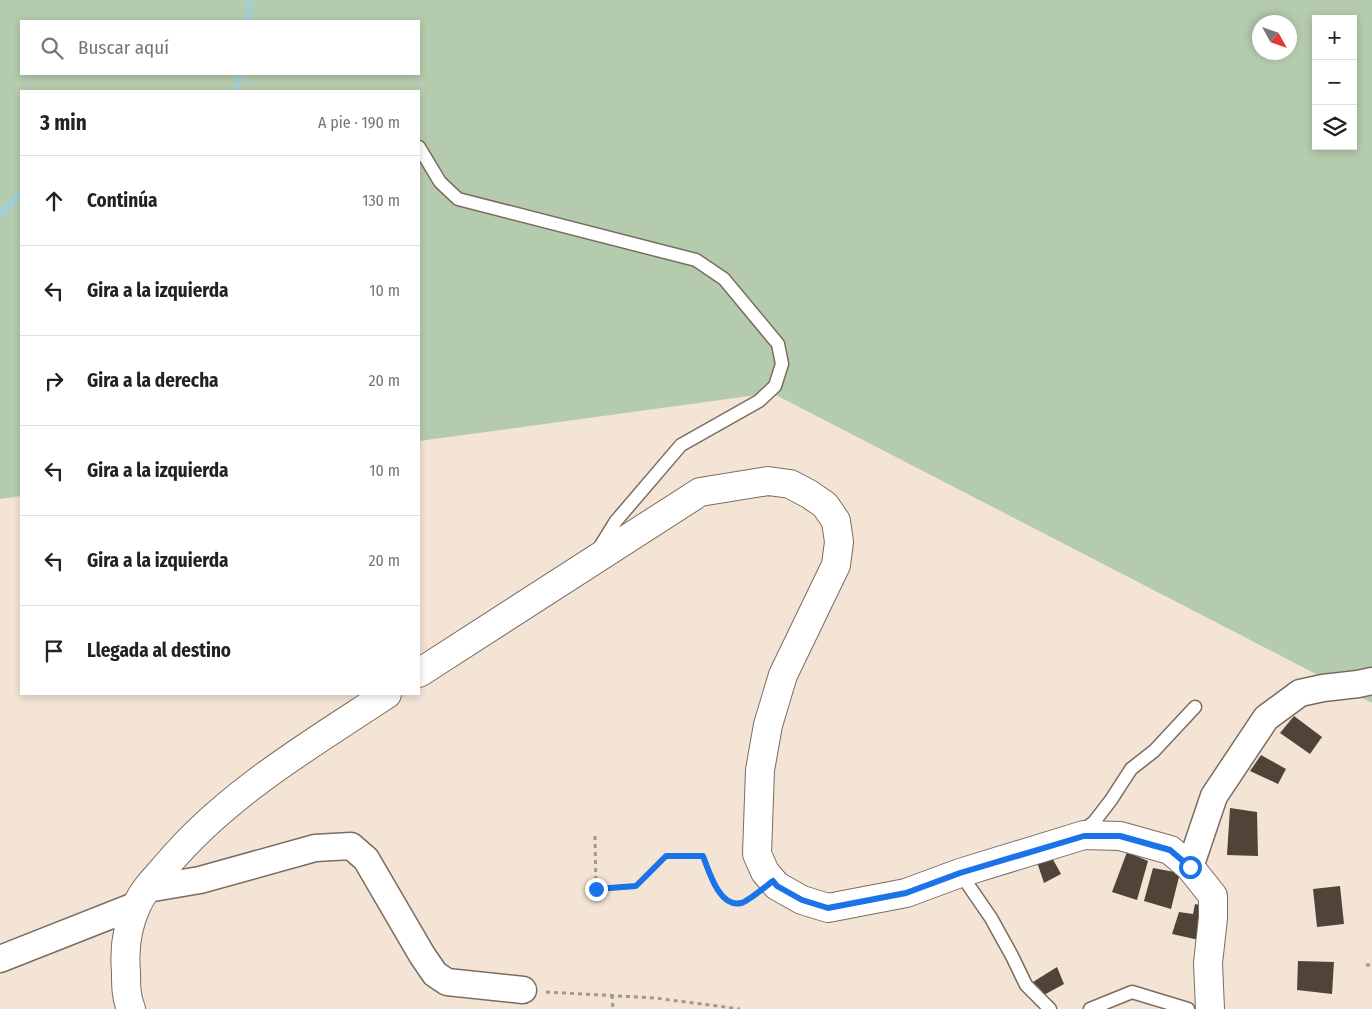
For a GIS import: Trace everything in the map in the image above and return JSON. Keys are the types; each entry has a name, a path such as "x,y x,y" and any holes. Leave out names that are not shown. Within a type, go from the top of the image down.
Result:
{"street":[{"path":"420,672 700,492 768,481 790,484 825,505 836,521 839,542 836,565 783,675 768,724 760,770 757,854 765,872 777,886 802,900 828,908 906,893 960,873 1084,836 1120,836 1170,850 1190,867 1213,896 1213,918 1208,963 1210,1009"},
{"path":"1190,867 1214,796 1266,718 1300,693 1372,681"},
{"path":"131,1009 127,1000 125,961 127,934 142,897 178,852 208,822 287,760 385,695"},
{"path":"0,959 142,897 315,848 351,846 366,860 435,974 447,982 523,990"}],"lane":[{"path":"420,149 440,182 458,199 696,260 724,279 778,344 782,364 775,386 758,401 681,445 616,522 588,564"},
{"path":"1073,839 1094,822 1131,769 1154,751 1195,707"},
{"path":"960,873 990,918 1026,985 1050,1009"},
{"path":"1090,1009 1132,992 1188,1009"}],"path":[{"path":"595,836 596,889 636,886 666,856 703,856 719,894 730,902 741,903 773,881"},
{"path":"1366,965 1372,965"},
{"path":"523,990 656,998 740,1009"},
{"path":"612,995 613,1009"}],"green space":[{"path":"0,0 1372,0 1372,703 772,393 420,441 420,90 20,90 20,496 0,499"}],"building":[{"path":"1294,716 1322,737 1310,754 1280,733"},
{"path":"1261,755 1286,769 1278,784 1250,771"},
{"path":"1230,808 1257,812 1258,856 1227,855"},
{"path":"1127,852 1148,861 1137,900 1112,892"},
{"path":"1050,854 1061,874 1044,883 1036,859"},
{"path":"1153,868 1180,873 1171,909 1144,901"},
{"path":"1340,886 1344,924 1317,927 1313,889"},
{"path":"1195,904 1212,908 1208,942 1172,934 1179,912 1193,914"},
{"path":"1298,961 1334,962 1332,994 1297,990"},
{"path":"1057,967 1064,984 1042,996 1033,982"}],"waterway":[{"path":"248,20 250,0"},
{"path":"236,90 240,75"},
{"path":"0,214 20,194"}],"route":[{"path":"596,889 636,886 666,856 703,856 719,894 730,902 741,903 773,881 777,886 802,900 828,908 906,893 960,873 1084,836 1120,836 1170,850 1190,867"}]}
